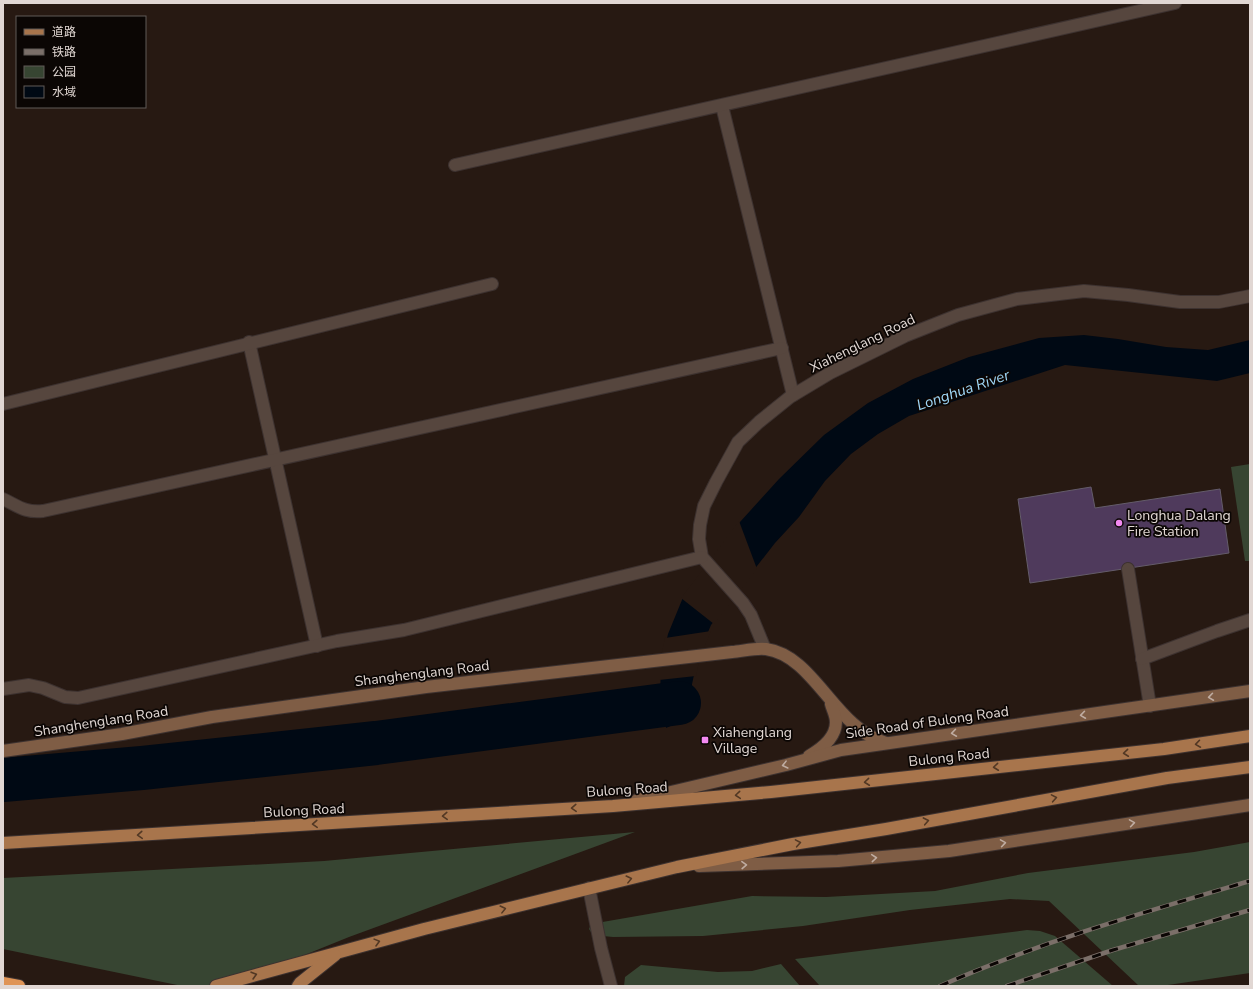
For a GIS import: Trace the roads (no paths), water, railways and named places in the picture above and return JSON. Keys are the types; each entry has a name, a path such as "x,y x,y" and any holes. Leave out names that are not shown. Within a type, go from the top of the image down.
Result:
{"highway":[{"path":"3,983 19,986"}],"main road":[{"name":"Shanghenglang Road","path":"3,751 122,734 212,718 411,689 746,650 765,649 783,654 808,674 828,698"},
{"name":"Side Road of Bulong Road","path":"613,806 841,750 1250,692"},
{"path":"828,698 846,717 864,732 877,740 886,743"},
{"path":"802,760 818,751 835,731 836,718 828,698"},
{"name":"Bulong Road","path":"3,843 613,806 771,792 1164,749 1250,736"},
{"path":"216,986 424,929 678,867 793,844 886,829 1167,778 1250,767"},
{"path":"678,867 838,861 949,851 1250,805"},
{"path":"298,986 340,952"}],"street":[{"path":"455,165 1174,3"},
{"path":"722,106 793,395"},
{"path":"3,404 250,342 492,284"},
{"name":"Xiahenglang Road","path":"702,557 699,539 704,506 738,442 759,422 793,395 830,373 904,336 958,315 1017,299 1084,291 1180,302 1219,302 1250,296"},
{"path":"250,342 317,646"},
{"path":"3,499 23,510 33,512 43,511 782,348"},
{"path":"3,689 29,685 43,688 65,697 78,698 317,646 404,630 702,557 743,603 751,615 765,649"},
{"path":"1128,569 1150,706"},
{"path":"1142,659 1250,620"},
{"path":"589,888 601,948 611,986"}],"water":[{"name":"Longhua River","path":"1084,335 1166,347 1208,350 1250,340 1250,373 1217,381 1065,365 909,416 878,434 851,454 825,481 799,517 775,543 711,625 698,656 691,689 693,716 666,728 665,711 660,696 661,666 668,634 684,595 740,522 779,479 824,435 868,403 913,379 969,357 1039,338"}],"waterway":[{"path":"3,780 142,768 376,743 679,703"}],"railway":[{"path":"940,986 1016,955 1054,942 1132,916 1250,881"},
{"path":"1007,986 1113,950 1250,910"}],"place":[{"name":"Longhua Dalang Fire Station","path":"1119,523"},
{"name":"Xiahenglang Village","path":"705,740"}]}
